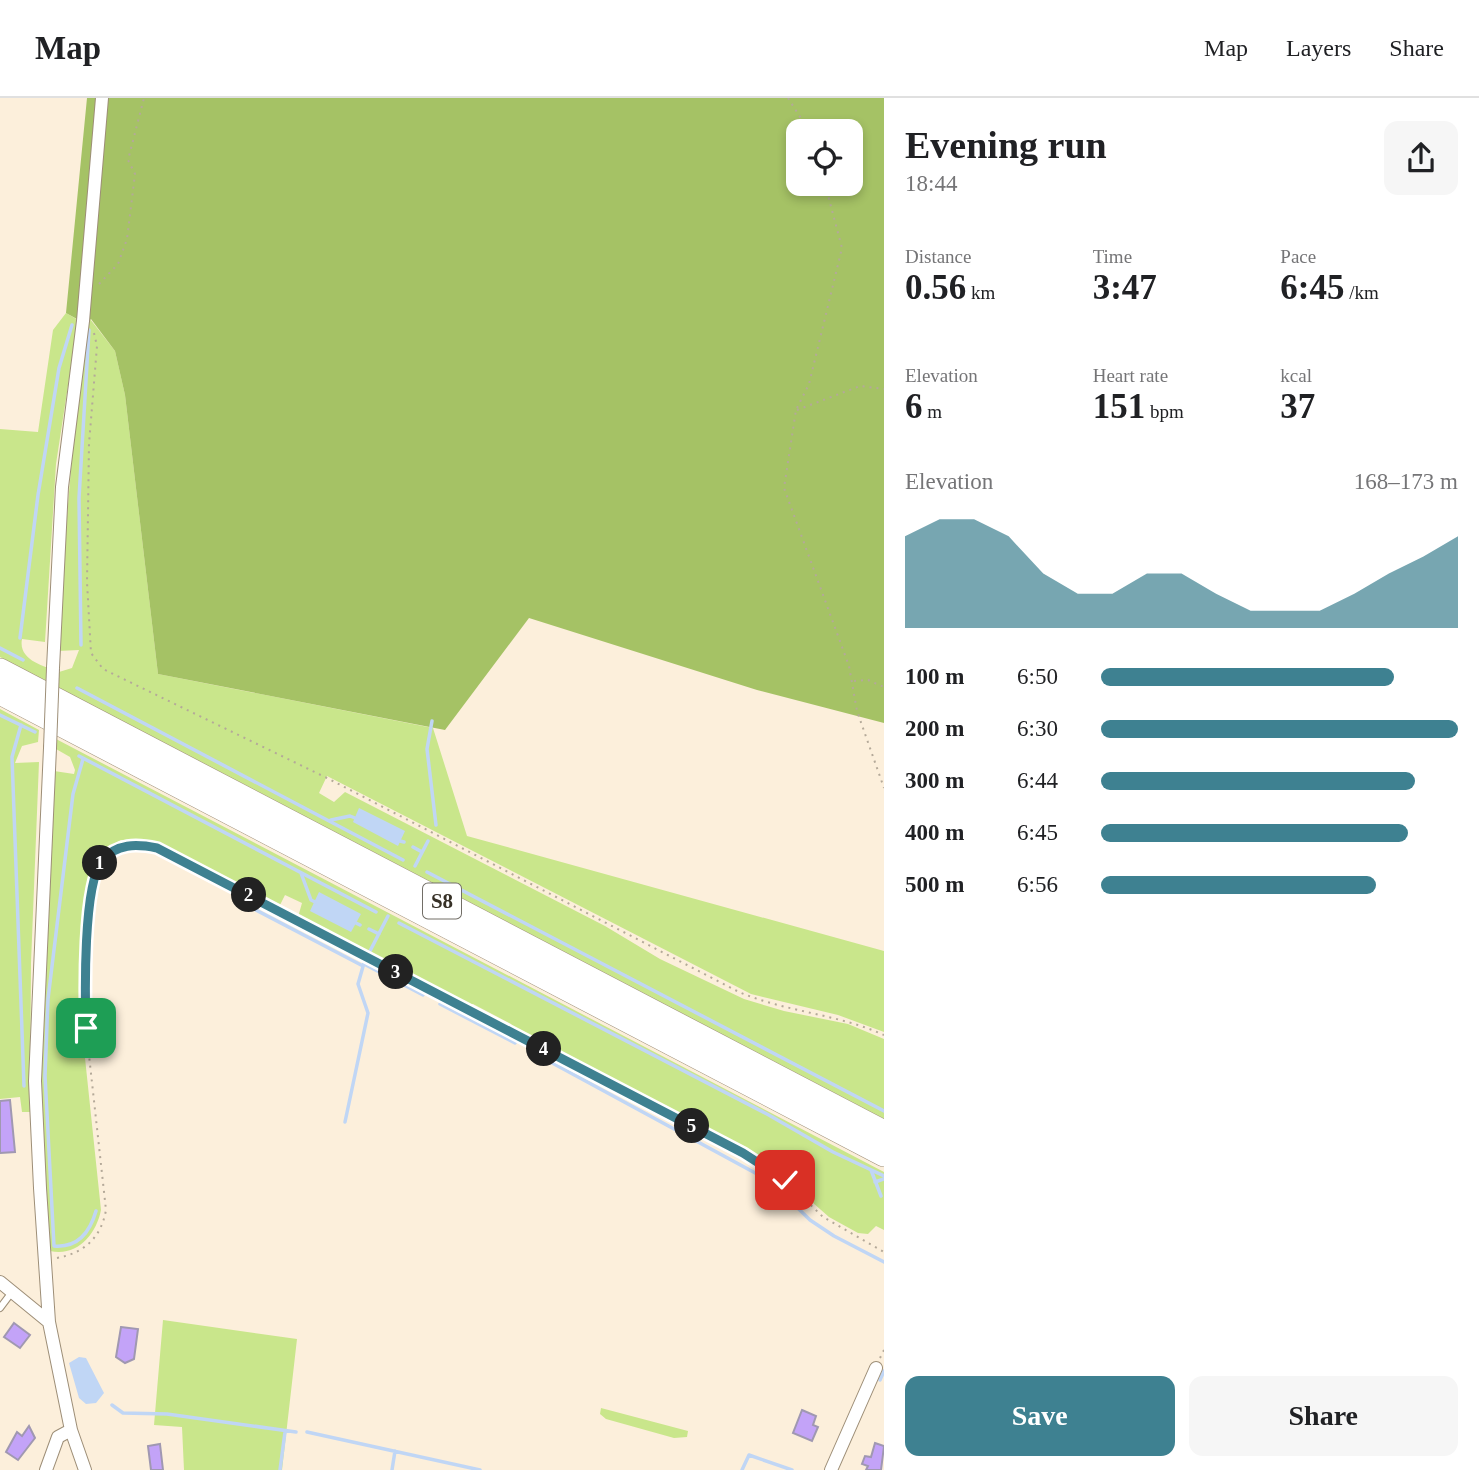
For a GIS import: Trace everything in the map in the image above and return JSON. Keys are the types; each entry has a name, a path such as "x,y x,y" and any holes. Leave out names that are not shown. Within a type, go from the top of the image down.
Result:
{"highway":[{"name":"S8","path":"0,670 884,1132"},
{"name":"S8","path":"0,693 884,1155"}],"street":[{"path":"85,1470 71,1430 49,1322 35,1081 62,487 83,321 102,98"},
{"path":"0,1282 49,1322"},
{"path":"831,1470 876,1368"},
{"path":"46,1470 58,1437 71,1430"}],"lane":[{"path":"0,1308 12,1292"}],"path":[{"path":"85,291 104,282 118,264 127,239 135,174 128,160 144,98"},
{"path":"788,98 801,119"},
{"path":"828,196 842,248 809,384 796,410 784,488 798,521 852,681 857,711 884,788"},
{"path":"83,321 93,329 97,346 89,444 87,582 91,653 103,669 329,779 740,992 787,1008 856,1023 884,1035"},
{"path":"796,410 860,386 884,389"},
{"path":"852,681 868,680 884,687"},
{"path":"851,687 852,681"},
{"path":"45,1259 80,1251 91,1244 104,1224 106,1210 86,1028 91,902 101,862 117,849 135,845 157,848 175,856 758,1161 785,1180 822,1217 884,1252"}],"green space":[{"path":"87,98 884,98 884,723 757,690 529,618 445,730 158,674 125,395 115,351 91,319 86,324 66,313"},
{"path":"66,313 78,320 56,464 45,642 22,639 24,652 28,657 59,672 72,668 79,650 58,651 73,447 86,324 90,319 115,351 125,395 158,674 433,728 467,836 884,951 884,1032 838,1015 751,994 327,776 319,793 334,802 345,792 605,926 660,959 744,999 784,1011 848,1024 884,1039 884,1119 0,657 0,429 38,432 53,330"},
{"path":"0,709 39,730 38,742 22,746 15,763 39,762 31,963 30,1112 22,1112 20,1097 0,1099"},
{"path":"56,739 884,1172 884,1230 876,1226 868,1234 858,1233 829,1217 763,1159 514,1030 511,1024 473,1004 466,1005 298,917 302,903 285,895 279,907 160,845 121,840 104,849 98,857 88,891 81,1020 101,1210 95,1228 84,1242 69,1251 50,1251 41,1104 41,1039 54,771 74,774 75,770 70,757 56,749"},
{"path":"163,1320 297,1339 282,1470 184,1470 182,1427 154,1425"},
{"path":"601,1408 688,1431 687,1437 674,1438 606,1419 600,1414"}],"water":[{"path":"359,808 405,831 398,846 353,822"},
{"path":"319,892 361,914 351,932 310,911"},
{"path":"79,1357 86,1358 104,1393 96,1403 86,1404 79,1398 69,1363"}],"building":[{"path":"10,1100 15,1152 0,1153 0,1101"},
{"path":"14,1323 30,1335 20,1348 4,1337"},
{"path":"121,1327 138,1329 134,1359 125,1363 116,1357"},
{"path":"802,1410 816,1416 813,1425 818,1427 812,1441 793,1433"},
{"path":"29,1426 35,1438 18,1460 6,1452 17,1432 22,1436"},
{"path":"875,1443 884,1446 881,1470 866,1470 868,1466 862,1464 865,1456 871,1457"},
{"path":"160,1444 163,1470 151,1470 148,1446"}],"waterway":[{"path":"20,638 38,495 59,368 72,325"},
{"path":"81,645 79,498 89,330"},
{"path":"0,648 23,660"},
{"path":"77,688 403,860"},
{"path":"0,715 35,732"},
{"path":"432,721 427,749 436,825"},
{"path":"21,725 12,757 24,1086"},
{"path":"79,756 376,912"},
{"path":"83,759 73,794 48,999 45,1076 54,1246 70,1244 82,1237 96,1211"},
{"path":"331,820 350,816 355,818"},
{"path":"400,841 404,842"},
{"path":"415,866 428,841"},
{"path":"413,847 422,852"},
{"path":"427,872 884,1111"},
{"path":"301,873 311,900 315,902"},
{"path":"237,900 363,966"},
{"path":"370,951 388,916"},
{"path":"356,923 360,925"},
{"path":"399,923 767,1114 833,1152 884,1176"},
{"path":"369,929 379,934"},
{"path":"345,1122 368,1013 358,984 364,963"},
{"path":"364,964 423,995"},
{"path":"440,1004 515,1043"},
{"path":"532,1052 770,1181 810,1220 884,1262"},
{"path":"871,1170 881,1196"},
{"path":"875,1182 884,1179"},
{"path":"880,1380 884,1371"},
{"path":"112,1405 123,1413 167,1414 296,1432"},
{"path":"280,1470 285,1432"},
{"path":"307,1432 480,1470"},
{"path":"392,1470 395,1451"},
{"path":"742,1470 749,1455 792,1470"}],"route":[{"path":"86,1028 85,996 92,886 96,874 101,862 117,849 135,845 157,848 743,1153 785,1180"}]}
